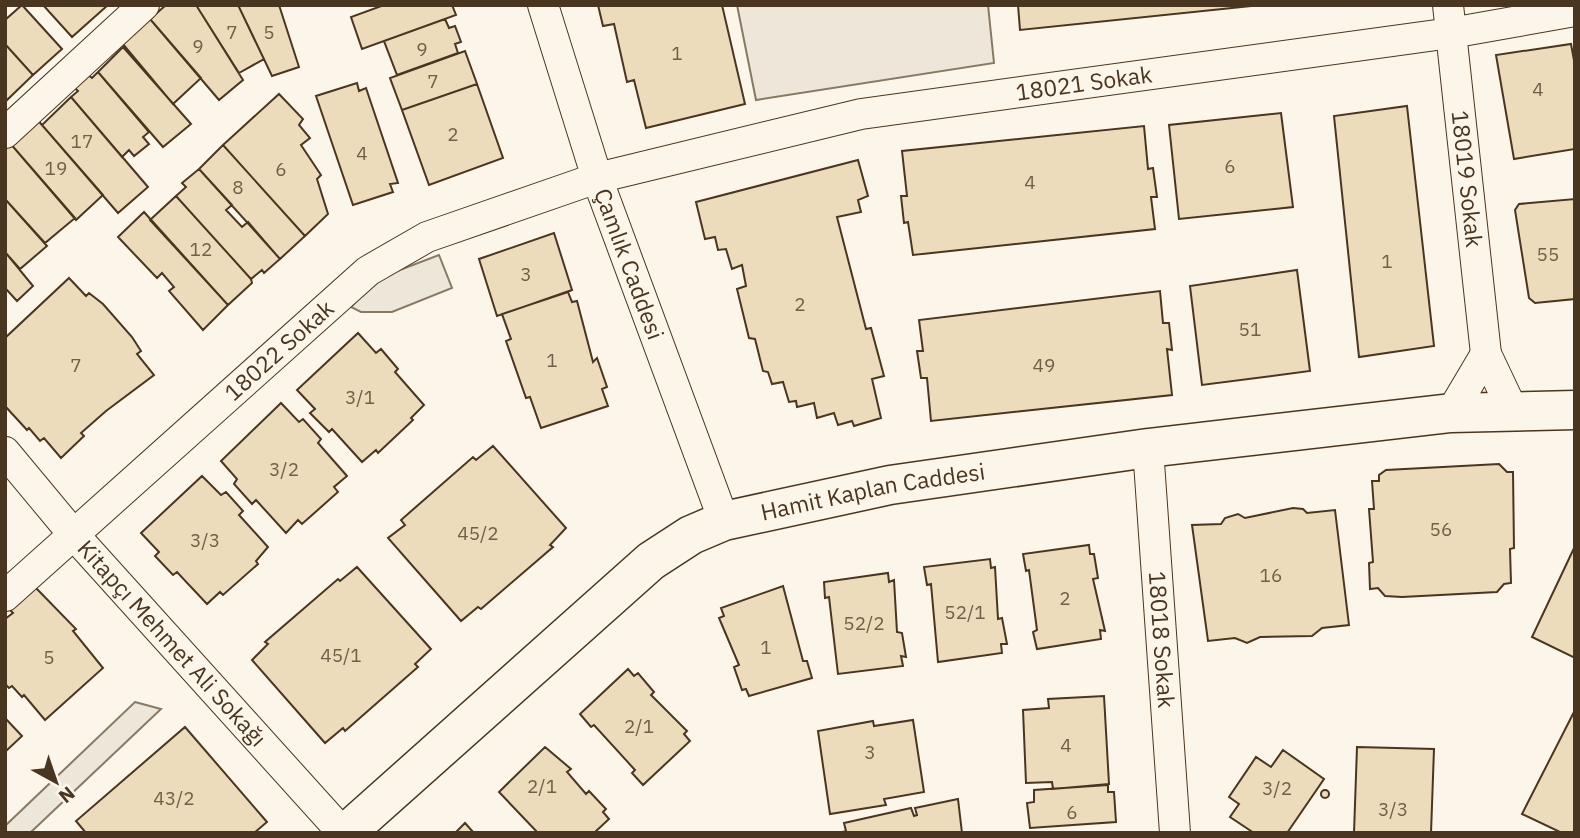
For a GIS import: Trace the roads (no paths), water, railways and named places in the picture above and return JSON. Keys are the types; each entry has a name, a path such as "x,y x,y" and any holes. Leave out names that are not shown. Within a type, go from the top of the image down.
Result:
{"main road":[{"name":"Hamit Kaplan Caddesi","path":"1512,410 1575,397"},
{"name":"Hamit Kaplan Caddesi","path":"345,833 651,561 691,535 724,521 890,485 1148,447 1451,413 1575,410"}],"street":[{"path":"5,133 144,5"},
{"name":"Çamlık Caddesi","path":"542,5 597,178 724,521"},
{"name":"18021 Sokak","path":"597,178 861,114 1449,19 1575,11"},
{"name":"18019 Sokak","path":"1449,19 1486,354 1512,410"},
{"name":"18022 Sokak","path":"5,596 368,271 427,237 597,178"},
{"path":"1451,413 1486,354"},
{"name":"18018 Sokak","path":"1148,447 1175,833"},
{"name":"Kitapçı Mehmet Ali Sokağı","path":"5,452 74,535 345,833"}]}
